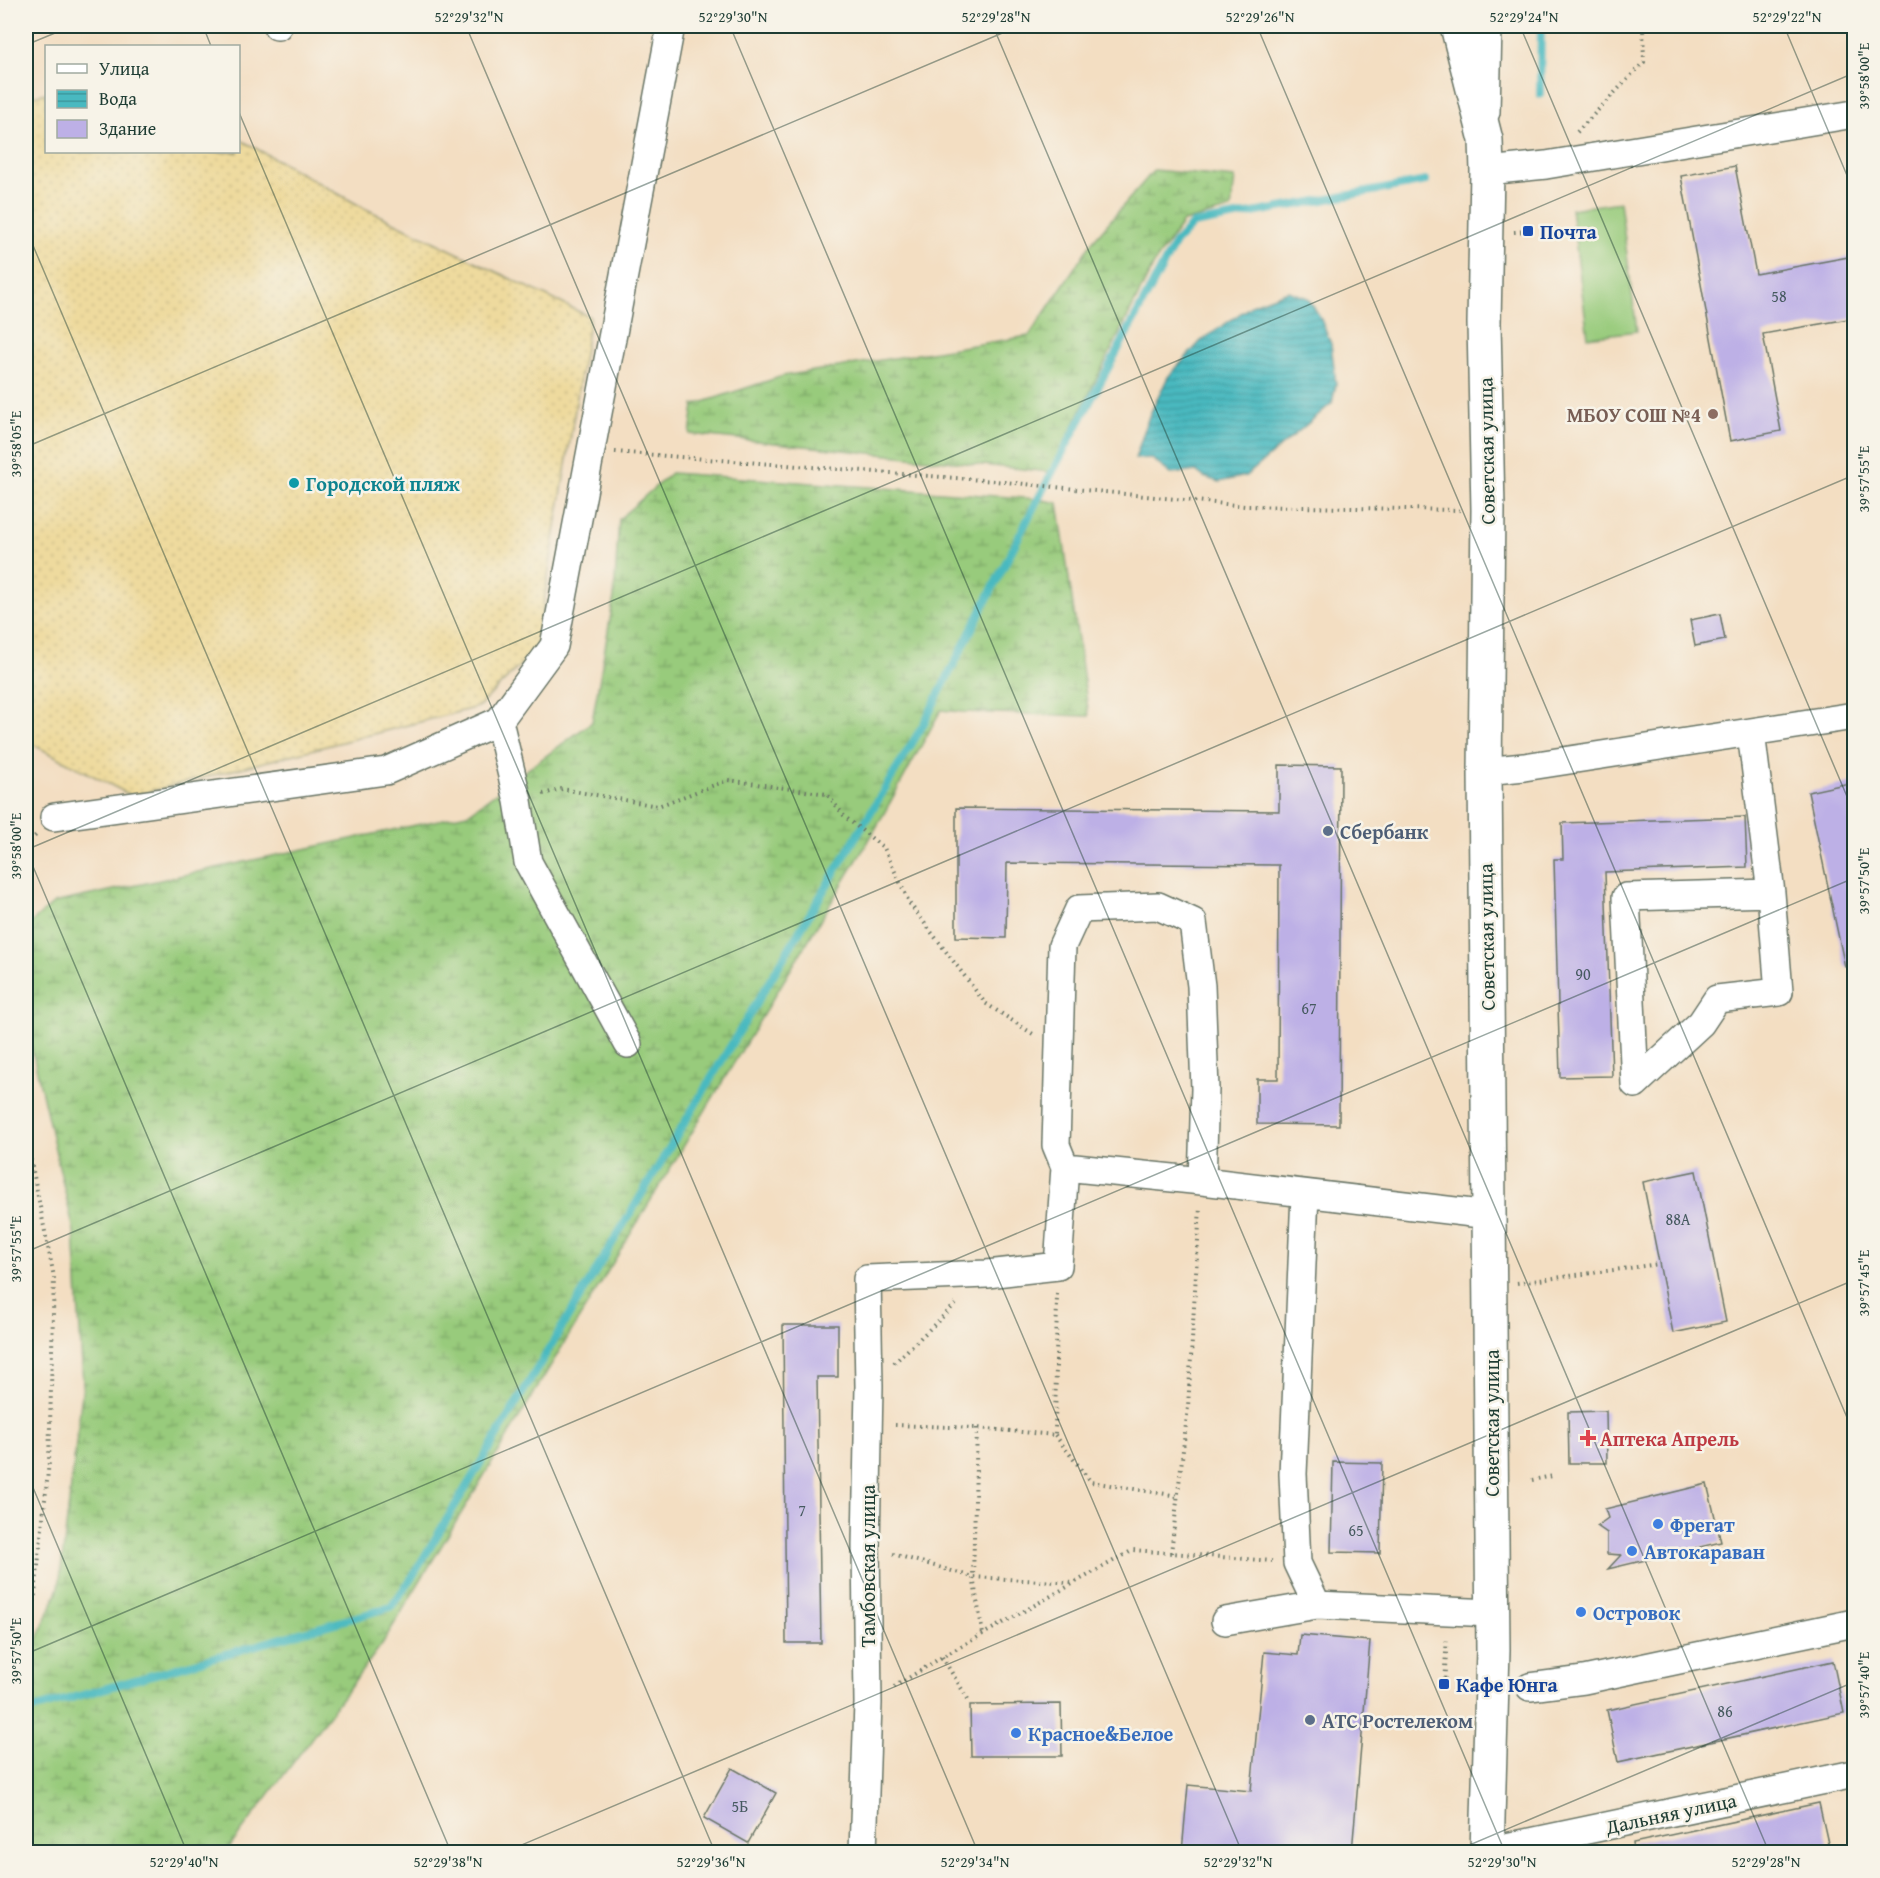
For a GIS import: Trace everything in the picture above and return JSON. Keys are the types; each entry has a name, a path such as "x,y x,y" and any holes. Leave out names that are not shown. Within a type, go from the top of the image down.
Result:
{"main road":[{"name":"Советская улица","path":"1457,26 1486,155 1484,323 1488,510 1485,771 1492,1613 1487,1852"}],"street":[{"path":"54,817 386,771 499,721 554,646 671,26"},
{"path":"1488,26 1486,155 1546,165 1854,114"},
{"path":"1485,771 1854,716"},
{"path":"499,721 518,801 528,862 628,1044"},
{"path":"1751,732 1771,893 1779,992 1717,999 1701,1023 1635,1084 1626,897 1771,893"},
{"path":"987,1275 1058,1266 1065,1167 1056,1145 1062,946 1079,909 1158,906 1193,922 1201,986 1205,1089 1202,1181"},
{"path":"1065,1167 1489,1215"},
{"path":"1305,1194 1293,1474 1297,1563 1317,1605"},
{"name":"Тамбовская улица","path":"863,1852 868,1703 867,1279 987,1275"},
{"path":"1225,1622 1317,1605 1492,1613"},
{"path":"1530,1687 1584,1680 1854,1623"},
{"name":"Дальняя улица","path":"1487,1852 1854,1774"}],"path":[{"path":"1546,165 1644,62 1643,26"},
{"path":"1512,232 1528,231"},
{"path":"591,450 1070,488 1245,506 1488,510"},
{"path":"518,801 562,789 658,806 728,780 827,794 845,817 884,848 910,904 985,1003 1058,1051"},
{"path":"26,1136 54,1277 49,1462 30,1641 26,1650"},
{"path":"1171,1553 1188,1407 1202,1181"},
{"path":"1490,1286 1659,1264"},
{"path":"1058,1266 1055,1435 1092,1482 1178,1496"},
{"path":"869,1386 987,1275"},
{"path":"868,1425 977,1428 1055,1435"},
{"path":"977,1428 973,1577 983,1634"},
{"path":"1532,1480 1553,1476"},
{"path":"866,1546 973,1577 1076,1583"},
{"path":"868,1703 942,1657 1133,1550 1297,1563"},
{"path":"1444,1684 1447,1628"},
{"path":"942,1657 968,1699"}],"green space":[{"path":"1154,170 1235,178 1231,209 1183,222 1155,262 1050,472 690,434 694,405 783,376 1029,336 1092,242"},
{"path":"1620,202 1637,331 1588,337 1571,209"},
{"path":"671,473 1038,499 1058,503 1089,716 941,710 872,835 382,1644 226,1852 26,1852 26,1668 59,1587 83,1384 74,1231 26,1024 26,927 54,903 467,814 592,722 614,597 619,519"}],"sand":[{"name":"Городской пляж","path":"45,93 45,153 240,153 240,140 364,208 590,317 536,650 478,707 132,796 26,741 26,98"}],"water":[{"path":"1288,291 1308,298 1320,317 1331,344 1336,384 1332,403 1246,476 1219,482 1204,477 1196,471 1171,474 1151,458 1135,459 1149,416 1168,377 1201,341 1254,304"}],"building":[{"path":"1735,166 1756,274 1854,256 1854,318 1763,334 1781,431 1730,441 1681,176"},
{"path":"1720,614 1725,640 1695,646 1690,620"},
{"path":"1279,765 1341,766 1339,1125 1257,1124 1257,1079 1278,1079 1279,865 1007,863 1006,938 956,937 956,808 1279,811"},
{"path":"1854,782 1854,966 1845,967 1808,792"},
{"path":"1745,817 1747,867 1605,872 1612,1076 1560,1077 1554,859 1563,859 1562,823"},
{"path":"1696,1171 1726,1322 1673,1333 1643,1182"},
{"path":"783,1325 838,1325 838,1377 817,1377 821,1643 786,1643"},
{"name":"Аптека Апрель","path":"1606,1411 1607,1463 1569,1463 1568,1412"},
{"path":"1333,1462 1382,1463 1380,1553 1331,1552"},
{"name":"Фрегат","path":"1707,1484 1721,1542 1608,1569 1621,1555 1607,1554 1607,1533 1597,1526 1608,1518 1605,1509"},
{"name":"АТС Ростелеком","path":"1300,1635 1370,1641 1352,1852 1182,1852 1188,1785 1251,1791 1264,1652 1298,1655"},
{"path":"1833,1661 1844,1713 1618,1762 1607,1710"},
{"name":"Красное&Белое","path":"1061,1704 1062,1756 971,1756 970,1705"},
{"path":"732,1768 776,1793 748,1843 704,1818"},
{"path":"1819,1803 1830,1852 1634,1852 1633,1843"}],"waterway":[{"path":"1540,94 1541,26"},
{"path":"26,1711 391,1607 411,1579 923,725 1038,499 1175,243 1193,224 1426,181"}],"place":[{"name":"Почта","path":"1528,231"},
{"name":"МБОУ СОШ №4","path":"1713,414"},
{"name":"Городской пляж","path":"294,483"},
{"name":"Сбербанк","path":"1328,831"},
{"name":"Аптека Апрель","path":"1588,1438"},
{"name":"Фрегат","path":"1658,1524"},
{"name":"Автокараван","path":"1632,1551"},
{"name":"Островок","path":"1581,1612"},
{"name":"Кафе Юнга","path":"1444,1684"},
{"name":"АТС Ростелеком","path":"1310,1720"},
{"name":"Красное&Белое","path":"1016,1733"}]}
